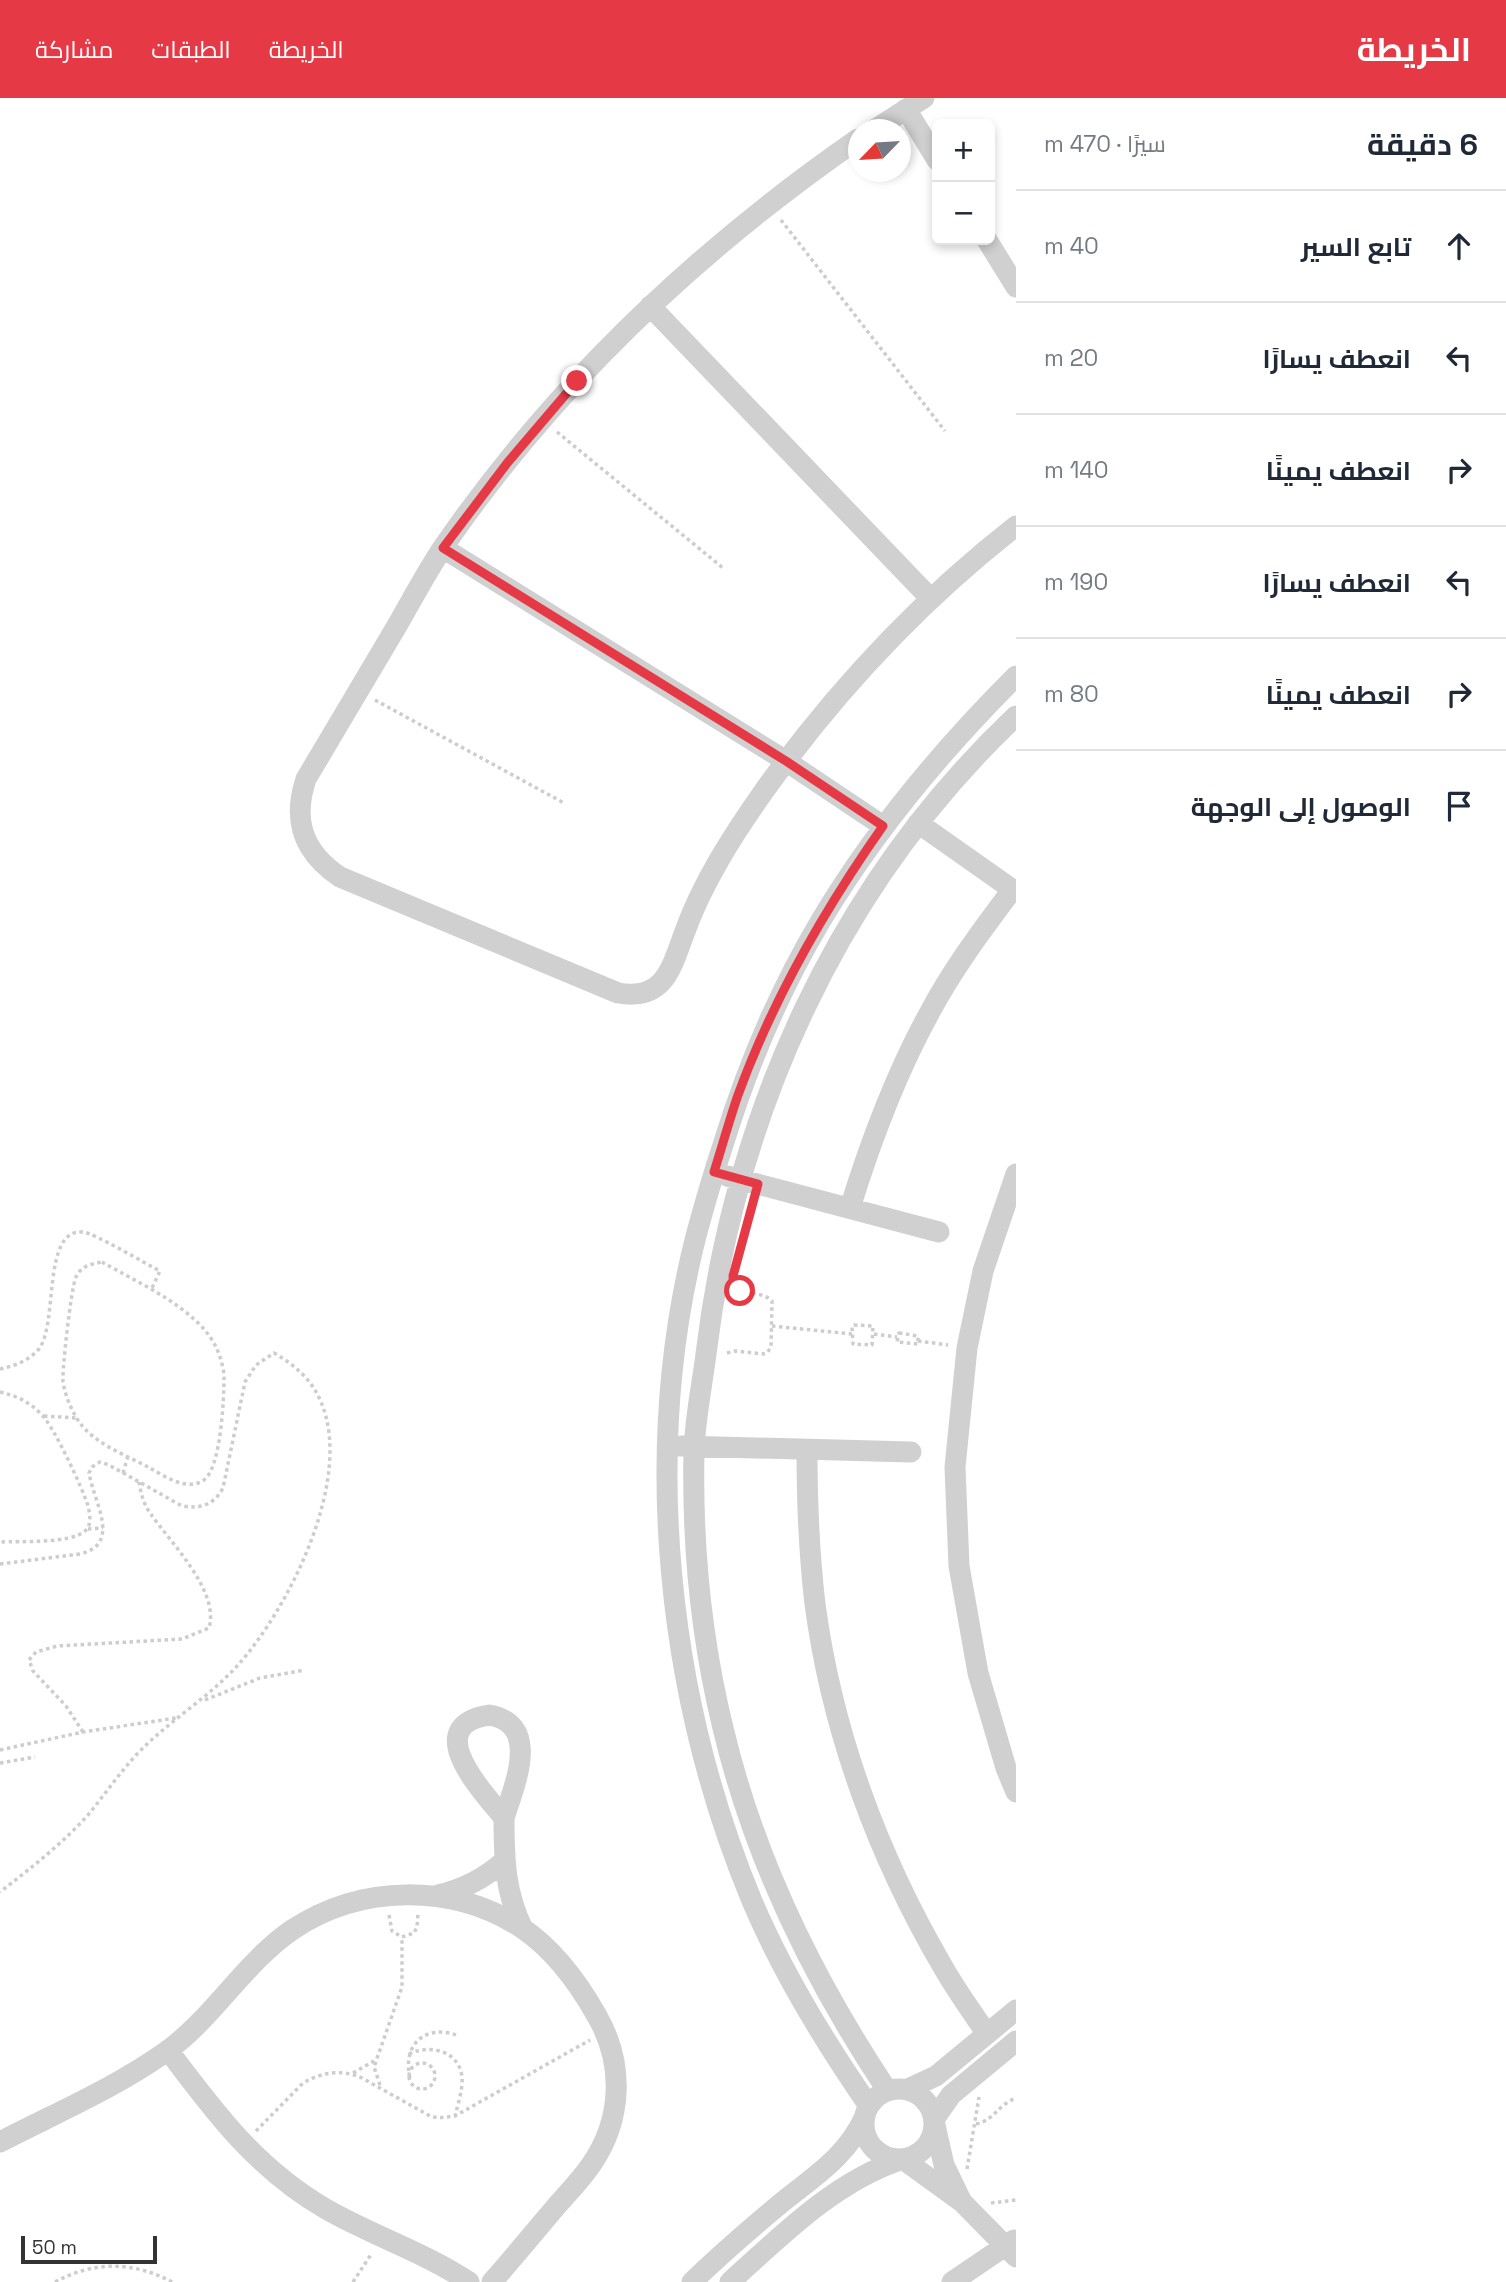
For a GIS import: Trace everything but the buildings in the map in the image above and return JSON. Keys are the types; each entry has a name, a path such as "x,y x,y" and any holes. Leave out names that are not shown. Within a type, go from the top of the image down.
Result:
{"street":[{"path":"892,119 924,98"},
{"path":"906,110 932,152"},
{"path":"848,147 718,245 650,306 542,420 443,548 306,779 299,811 301,827 315,856 340,877 618,993 645,993 666,978 686,927 713,872 751,810 786,761 857,676 931,599 1016,526"},
{"path":"989,245 1016,287"},
{"path":"650,306 931,599"},
{"path":"443,548 786,761 883,826"},
{"path":"972,2201 902,2160 880,2154 872,2147 864,2127 867,2111 805,2008 749,1892 714,1793 686,1679 671,1563 669,1445 673,1376 682,1307 696,1239 737,1098 783,992 819,923 883,826 968,724 1016,676"},
{"path":"952,2282 1012,2247 944,2165 930,2105 920,2095 898,2090 832,2004 800,1944 756,1838 738,1784 721,1718 703,1618 696,1561 694,1447 711,1312 723,1245 740,1179 779,1063 818,979 864,899 918,823 956,777 1016,716"},
{"path":"850,1208 872,1139 909,1051 931,1009 969,948 1014,891 918,823"},
{"path":"714,1172 939,1231"},
{"path":"1016,1174 984,1271 967,1348 955,1467 959,1566 978,1673 1006,1768 1016,1791"},
{"path":"669,1445 911,1452"},
{"path":"807,1450 808,1528 816,1605 829,1681 849,1757 875,1830 907,1900 944,1969 987,2034"},
{"path":"504,1818 504,1861 510,1896 523,1929"},
{"path":"427,1895 465,1887 479,1881 504,1861"},
{"path":"0,2142 110,2087 168,2050 195,2028 265,1953 292,1931 321,1913 388,1895 427,1895 466,1902 523,1929 550,1953 574,1980 606,2031 614,2057 618,2085 606,2140 591,2165 492,2282"},
{"path":"692,2282 745,2233 834,2162 852,2141 876,2096 936,2076 1016,2010"},
{"path":"730,2282 801,2220 840,2191 874,2169 916,2156 926,2148 933,2138 935,2122 951,2095 1016,2041"},
{"path":"168,2050 243,2145 297,2190 325,2208 436,2262 469,2282"}],"path":[{"path":"769,204 945,431"},
{"path":"542,420 723,568"},
{"path":"359,690 564,803"},
{"path":"0,1369 15,1366 40,1349 50,1317 57,1255 63,1240 72,1233 83,1232 96,1236 160,1271 151,1291"},
{"path":"102,1262 151,1291 182,1310 201,1326 216,1347 224,1374 222,1412 213,1470 203,1481 191,1484 174,1481 90,1435 76,1418 63,1380 72,1292 76,1276 86,1265 102,1262"},
{"path":"722,1358 730,1352 767,1353 771,1347 773,1304 769,1298 736,1289 732,1281"},
{"path":"855,1325 873,1326 873,1344 853,1344 852,1334 855,1325"},
{"path":"772,1326 852,1334"},
{"path":"899,1333 918,1336 917,1345 897,1342 897,1337 899,1333"},
{"path":"873,1334 897,1337"},
{"path":"918,1341 967,1348"},
{"path":"0,1564 91,1552 99,1546 103,1538 103,1528 89,1473 92,1467 100,1462 182,1506 195,1508 218,1498 223,1488 245,1382 256,1365 274,1353 291,1363 309,1381 322,1403 328,1427 329,1457 320,1516 287,1596 256,1644 218,1686 140,1751 87,1816 60,1843 0,1892"},
{"path":"0,1392 28,1402 44,1416 88,1504 90,1520 87,1530"},
{"path":"44,1416 76,1418"},
{"path":"123,1473 128,1456"},
{"path":"83,1732 66,1706 33,1671 29,1660 36,1652 57,1646 182,1639 209,1628 212,1616 204,1591 188,1564 149,1512 139,1482"},
{"path":"0,1542 65,1539 78,1536 87,1530 103,1528"},
{"path":"196,1704 260,1678 305,1670"},
{"path":"0,1750 83,1732 178,1718"},
{"path":"0,1763 35,1757"},
{"path":"388,1895 389,1926 402,1937 414,1933 427,1895"},
{"path":"381,2087 375,2074 375,2060 402,1987 402,1937"},
{"path":"243,2145 303,2083 322,2074 352,2074 381,2087 429,2116 455,2116 606,2031"},
{"path":"410,2078 410,2071 422,2063 429,2065 435,2078 432,2085 419,2089 413,2085 410,2078 407,2066 409,2054 415,2043 424,2035 448,2032 459,2036"},
{"path":"409,2054 431,2048 445,2053 456,2062 460,2068 462,2082 455,2116"},
{"path":"352,2074 375,2060"},
{"path":"967,2174 976,2124 976,2106 983,2091"},
{"path":"976,2124 987,2121 1002,2104 1016,2098"},
{"path":"972,2201 992,2204 1016,2200"},
{"path":"353,2282 383,2237"},
{"path":"55,2282 88,2267 107,2265 146,2271 172,2282"}],"route":[{"path":"577,381 474,504 443,548 786,761 883,826 819,923 800,957 751,1062 714,1172 758,1184 732,1281 740,1291"}]}
